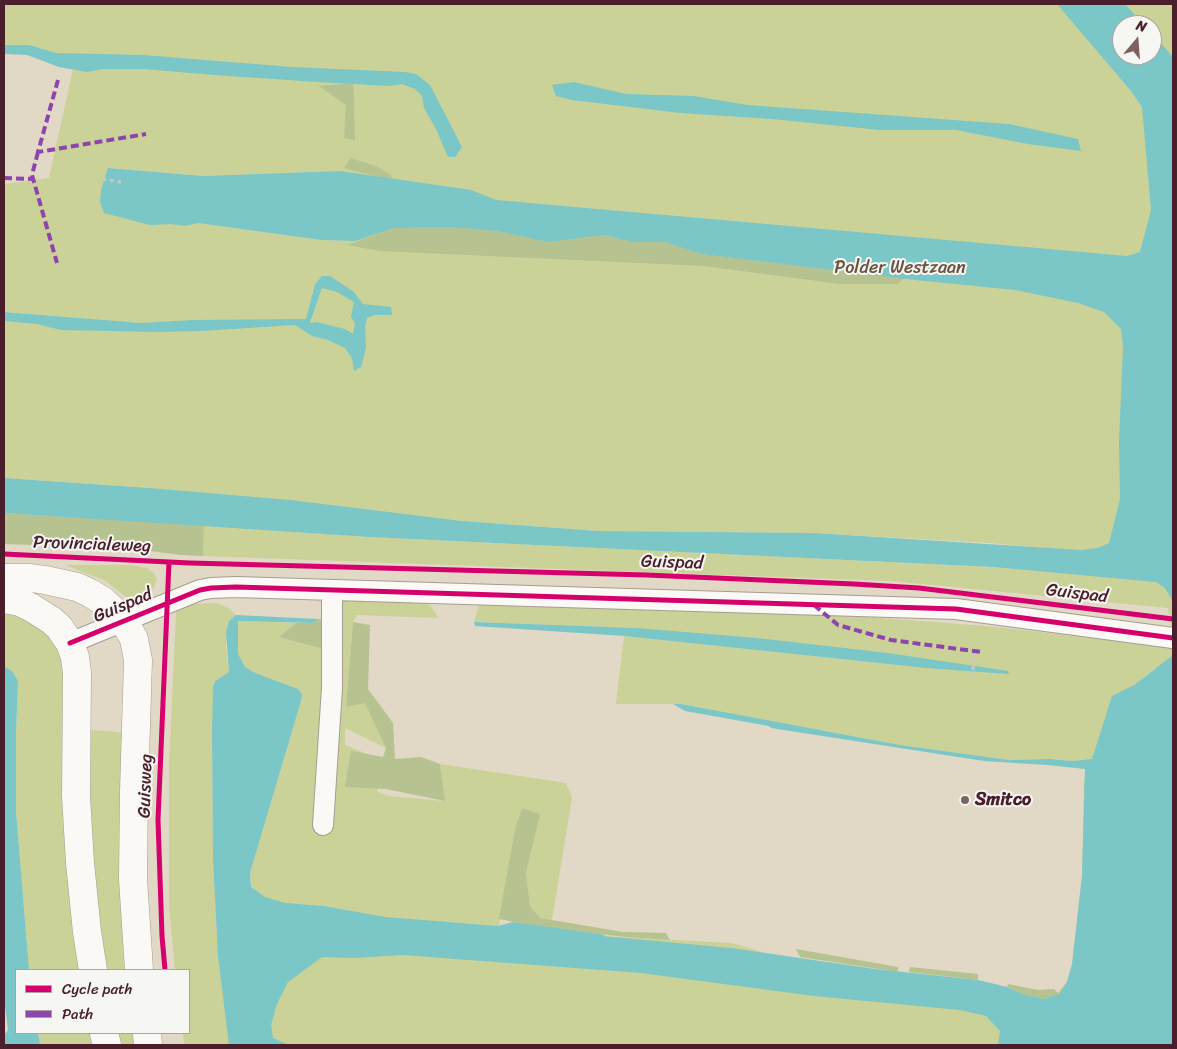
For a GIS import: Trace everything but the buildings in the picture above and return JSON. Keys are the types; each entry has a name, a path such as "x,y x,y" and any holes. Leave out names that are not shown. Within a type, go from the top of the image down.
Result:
{"main road":[{"name":"Guisweg","path":"4,578 31,578 77,587 103,601 124,621 134,639 138,660 133,879 139,969"},
{"path":"4,598 20,602 59,627 70,643 75,657 77,673 76,796 80,863 93,969"}],"street":[{"name":"Guispad","path":"70,643 167,602 200,590 212,588 956,609 1164,637"},
{"path":"323,825 332,688 332,590"}],"path":[{"path":"102,179 121,182"},
{"path":"972,678 976,652"}],"green space":[{"name":"Polder Westzaan","path":"4,4 1173,4 1173,636 1168,608 891,581 203,556 204,525 370,537 993,567 1147,580 1109,544 1104,549 1081,551 990,543 814,533 598,531 462,521 149,488 4,478 4,319 106,326 310,324 322,288 330,276 322,276 315,284 306,319 142,323 4,312 4,184 49,178 76,55 4,50","holes":["108,168 203,176 340,171 344,241 321,240 198,223"]},
{"path":"353,83 355,140 344,138 346,105 319,86"},
{"path":"351,158 378,167 392,176 391,180 344,168"},
{"path":"450,227 497,231 548,242 604,235 632,242 665,242 701,254 904,278 898,284 840,284 704,266 380,251 347,245 394,228"},
{"path":"4,513 204,525 203,556 127,548 4,544"},
{"path":"65,565 131,565 147,568 154,573 157,579 149,593 137,600 126,597 106,581"},
{"path":"341,600 427,601 439,618 357,615 353,622 346,707 365,702 386,748 345,728 345,745 380,759 376,785 378,792 389,796 444,801 440,764 566,783 572,797 552,920 540,918 530,906 526,873 539,814 522,808 515,829 499,926 469,924 585,935 732,943 766,953 1008,991 1058,992 1067,982 1072,964 1082,876 1084,781 1092,760 1009,760 900,745 681,704 616,704 624,636 926,668 636,628 474,622 479,605 840,615 986,626 1173,647 1173,1045 184,1045 183,1034 190,1034 190,969 175,969 169,905 169,766 176,612 191,604 216,603 229,608 236,615 229,621 226,646 229,672 215,681 212,731 213,860 217,932 264,897 251,887 250,873 301,701 245,667 238,655 238,621 296,623 279,637 322,649","holes":["1155,668 1154,684 1128,688 1134,685"]},
{"path":"4,606 54,638 64,663 68,773 65,841 81,969 29,969 16,811 18,681 12,671 4,666"},
{"path":"318,619 329,620 323,649 279,637 296,623 314,623"},
{"path":"353,622 370,625 368,689 393,723 395,759 421,757 440,764 445,801 386,789 345,787 351,751 383,757 386,748 365,703 346,707"},
{"path":"84,729 125,733 129,969 105,969 93,906"},
{"path":"522,808 540,814 526,873 530,906 540,918 623,932 666,933 670,940 545,928 499,919 515,829"},
{"path":"796,949 898,967 898,972 800,957"},
{"path":"910,967 978,974 978,980 909,972"},
{"path":"1008,984 1038,990 1054,989 1059,994 1044,999 1022,994 1007,987"},
{"path":"38,1034 92,1034 95,1045 40,1045"},
{"path":"116,1034 135,1034 138,1045 118,1045"}],"water":[{"path":"1057,4 1125,4 1135,15 1112,15 1112,65 1162,65 1162,44 1173,57 1173,602 1165,588 1156,582 993,567 370,537 4,513 4,478 290,500 462,521 598,531 814,533 1081,550 1098,548 1109,543 1120,499 1119,441 1123,347 1121,329 1104,312 1078,303 1015,290 701,254 665,242 632,242 604,235 548,242 497,231 450,227 394,228 355,241 321,240 198,223 185,226 171,224 150,225 104,213 100,202 101,190 108,168 203,176 340,171 471,190 496,200 1127,256 1140,252 1151,210 1142,107 1131,91"},
{"path":"4,45 29,45 56,53 143,55 292,67 416,74 430,85 462,147 455,157 448,157 436,129 424,108 422,96 415,89 402,84 388,86 318,82 144,69 103,69 87,72 59,67 27,55 4,54"},
{"path":"574,82 626,94 694,96 747,105 1009,124 1078,139 1081,151 1028,144 956,130 880,130 772,119 680,113 572,100 556,96 552,85"},
{"path":"322,276 330,276 354,292 363,304 391,307 392,315 375,315 367,318 365,328 366,348 361,367 354,371 352,358 345,348 328,340 312,336 295,325 158,332 61,330 37,324 4,321 4,312 142,323 193,320 306,319 315,284","holes":["322,288 337,292 354,302 351,317 355,323 353,334 345,329 317,322 310,323"]},
{"path":"236,615 318,619 314,623 238,621 238,654 245,667 255,673 298,689 302,694 250,873 251,887 265,897 285,903 324,906 385,917 498,926 513,922 606,935 602,936 731,948 875,969 978,980 1044,999 1059,994 1067,982 1072,964 1082,876 1085,769 984,761 771,728 769,726 685,711 673,704 900,745 1009,760 1050,759 1072,761 1092,759 1112,696 1134,685 1173,655 1173,1045 998,1045 1000,1031 986,1016 960,1010 814,996 641,973 403,955 354,958 322,957 288,982 277,1004 271,1025 273,1038 289,1045 229,1045 218,956 213,860 212,731 213,687 215,681 229,672 226,633 229,621"},
{"path":"474,622 636,628 757,638 888,653 1008,671 1009,674 926,668 624,636 475,626"},
{"path":"4,666 12,671 18,681 16,811 29,969 15,969 15,1034 38,1034 40,1045 4,1045 4,1035 8,1030 4,997"}],"marked path":[{"path":"58,80 38,152 146,134"},
{"path":"38,152 32,175 57,263"},
{"path":"4,178 33,179"},
{"path":"814,605 838,625 891,640 981,652"}],"cycle path":[{"name":"Provincialeweg","path":"4,554 190,563 647,575 854,584 919,588 1173,619"},
{"path":"165,969 158,820 169,562"},
{"path":"70,643 200,590 236,587 956,609 1173,638"}],"place":[{"name":"Smitco","path":"965,800"}]}
